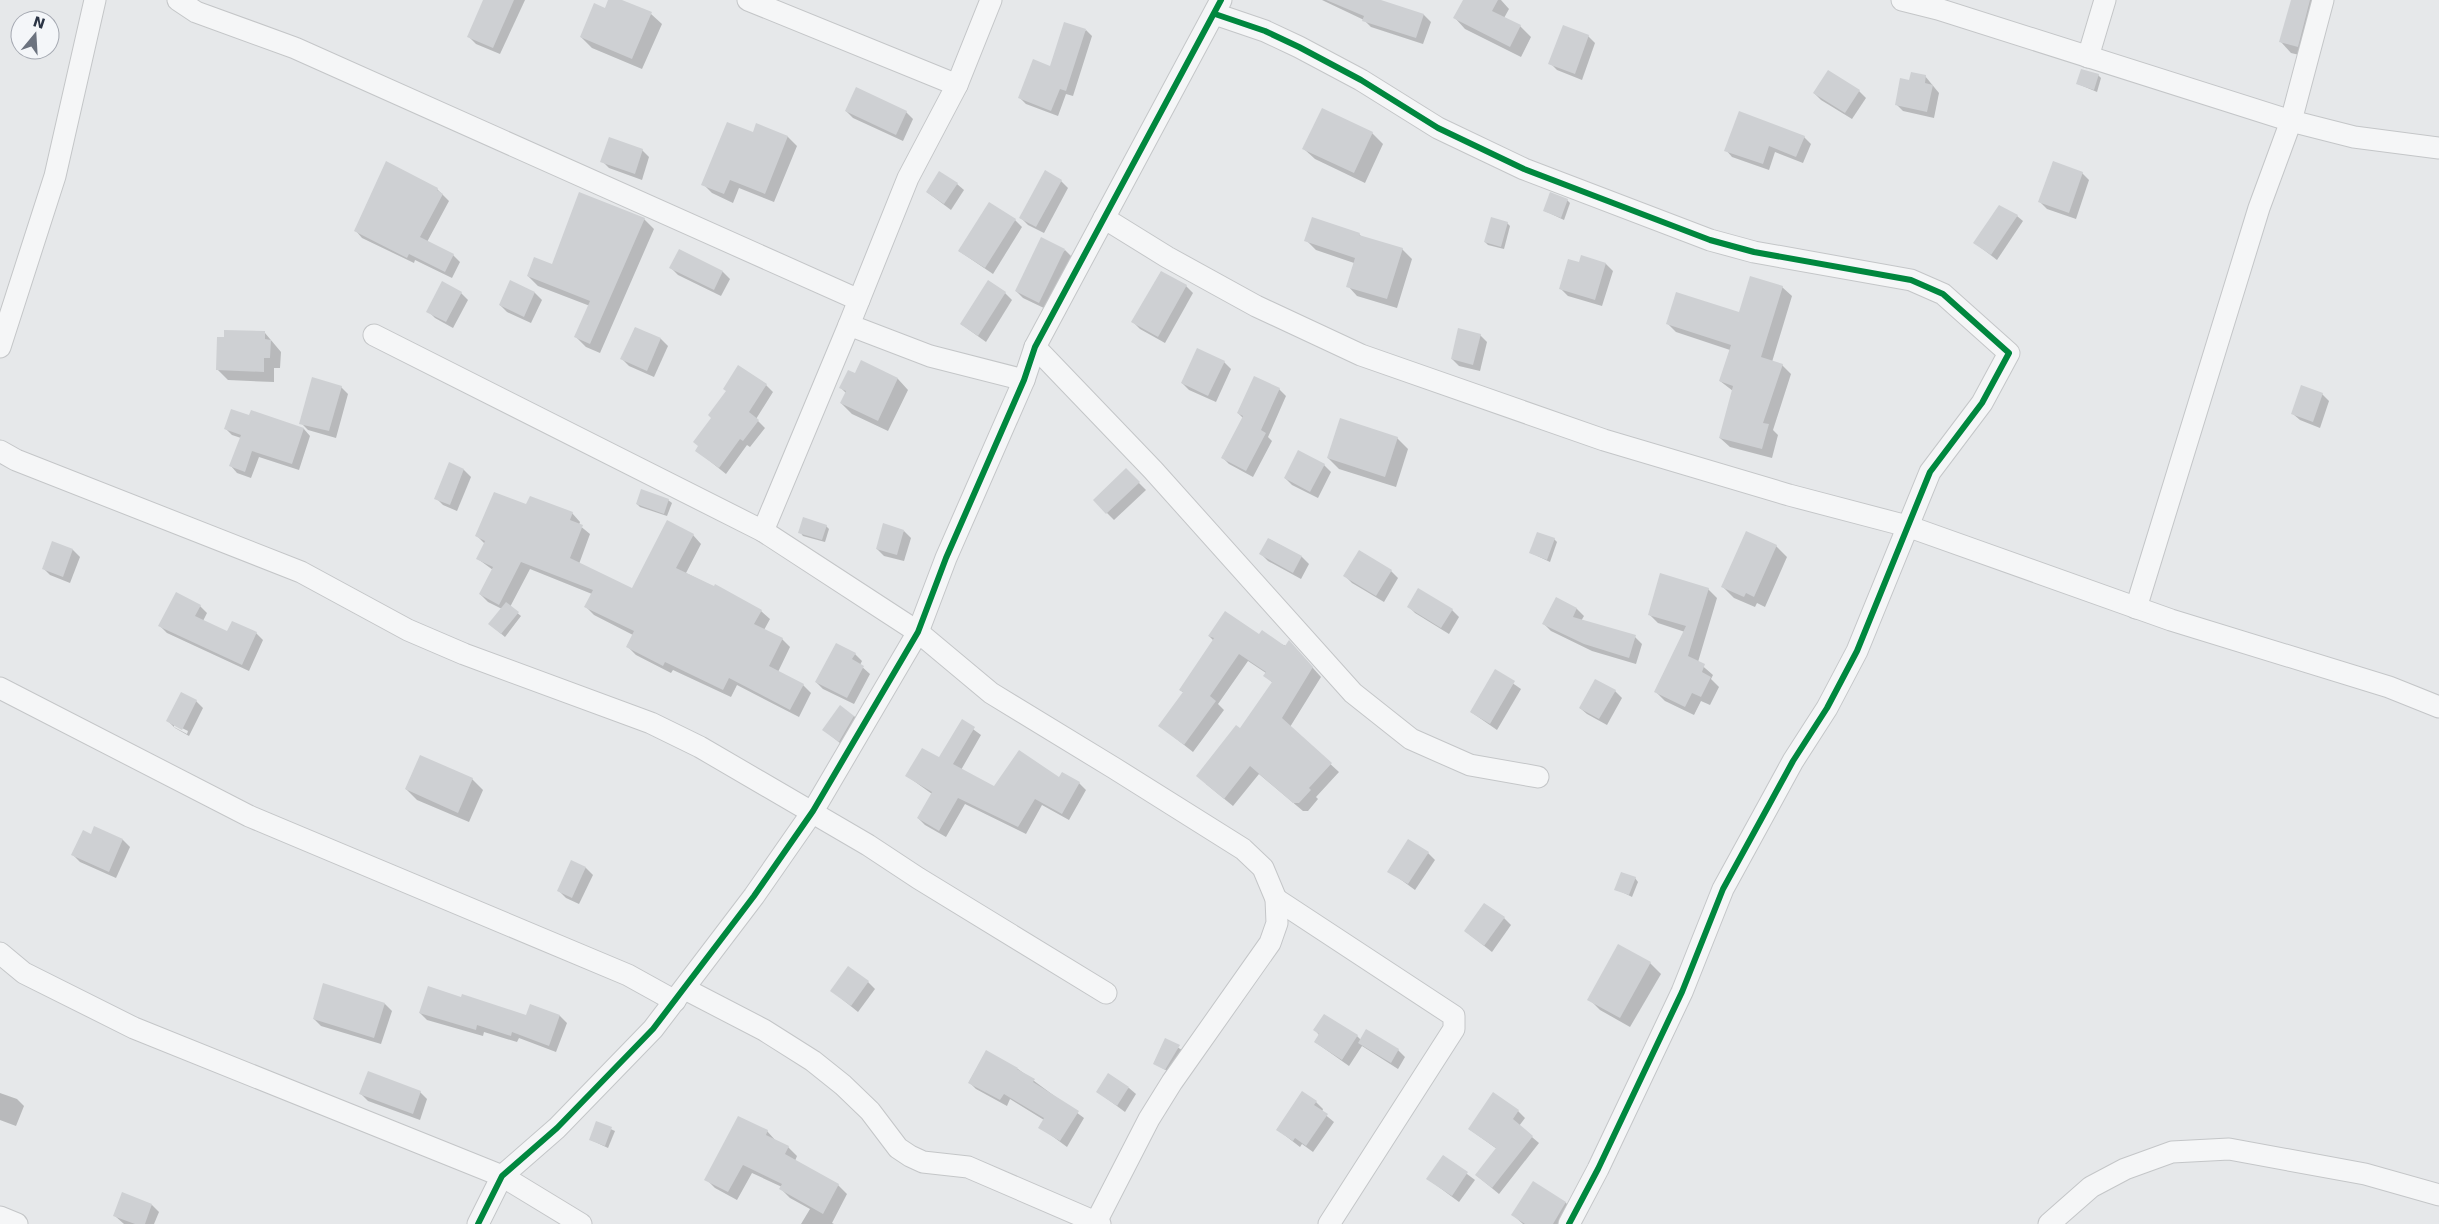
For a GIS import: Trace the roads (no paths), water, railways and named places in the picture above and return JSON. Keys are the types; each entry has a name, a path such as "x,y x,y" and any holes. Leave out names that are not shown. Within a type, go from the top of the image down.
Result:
{"street":[{"path":"0,347 55,176 95,0"},
{"path":"178,0 196,12 295,48 859,300"},
{"path":"748,0 957,85"},
{"path":"762,531 849,325 908,178 957,85 991,0"},
{"path":"1902,0 2291,121 2354,137 2439,148"},
{"path":"2088,57 2105,0"},
{"path":"2136,608 2259,208 2291,121 2323,0"},
{"path":"478,1224 502,1176 556,1128 653,1029 754,896 813,811 918,632 946,558 1024,380 1035,347 1218,7 1361,80 1438,128 1524,169 1710,240 1754,252 1911,280 1943,294 2009,352 1982,403 1930,472 1907,526 1878,606 1857,651 1828,708 1793,760 1723,890 1682,992 1598,1169 1569,1224"},
{"path":"1104,218 1167,257 1256,306 1361,355 1604,440 1789,495 1907,526 2136,608 2388,687 2439,707"},
{"path":"849,325 930,356 1024,380"},
{"path":"0,688 249,816 764,1030 813,1061 843,1085 870,1111 898,1148 910,1156 924,1162 968,1167 1097,1223 1149,1118 1172,1082 1270,943 1277,923 1276,899 1264,868 1243,849 991,694 918,632 762,531 374,335"},
{"path":"1035,347 1152,470 1353,693 1411,739 1470,765 1538,777"},
{"path":"0,451 16,460 301,572 408,630 464,654 651,723 700,747 813,811 1106,993"},
{"path":"1276,899 1454,1016 1454,1029 1329,1224"},
{"path":"0,953 24,973 134,1028 502,1176 581,1224"},
{"path":"2049,1224 2091,1187 2125,1169 2172,1152 2229,1149 2267,1155 2365,1174 2439,1195"},
{"path":"0,1217 17,1224"}]}
